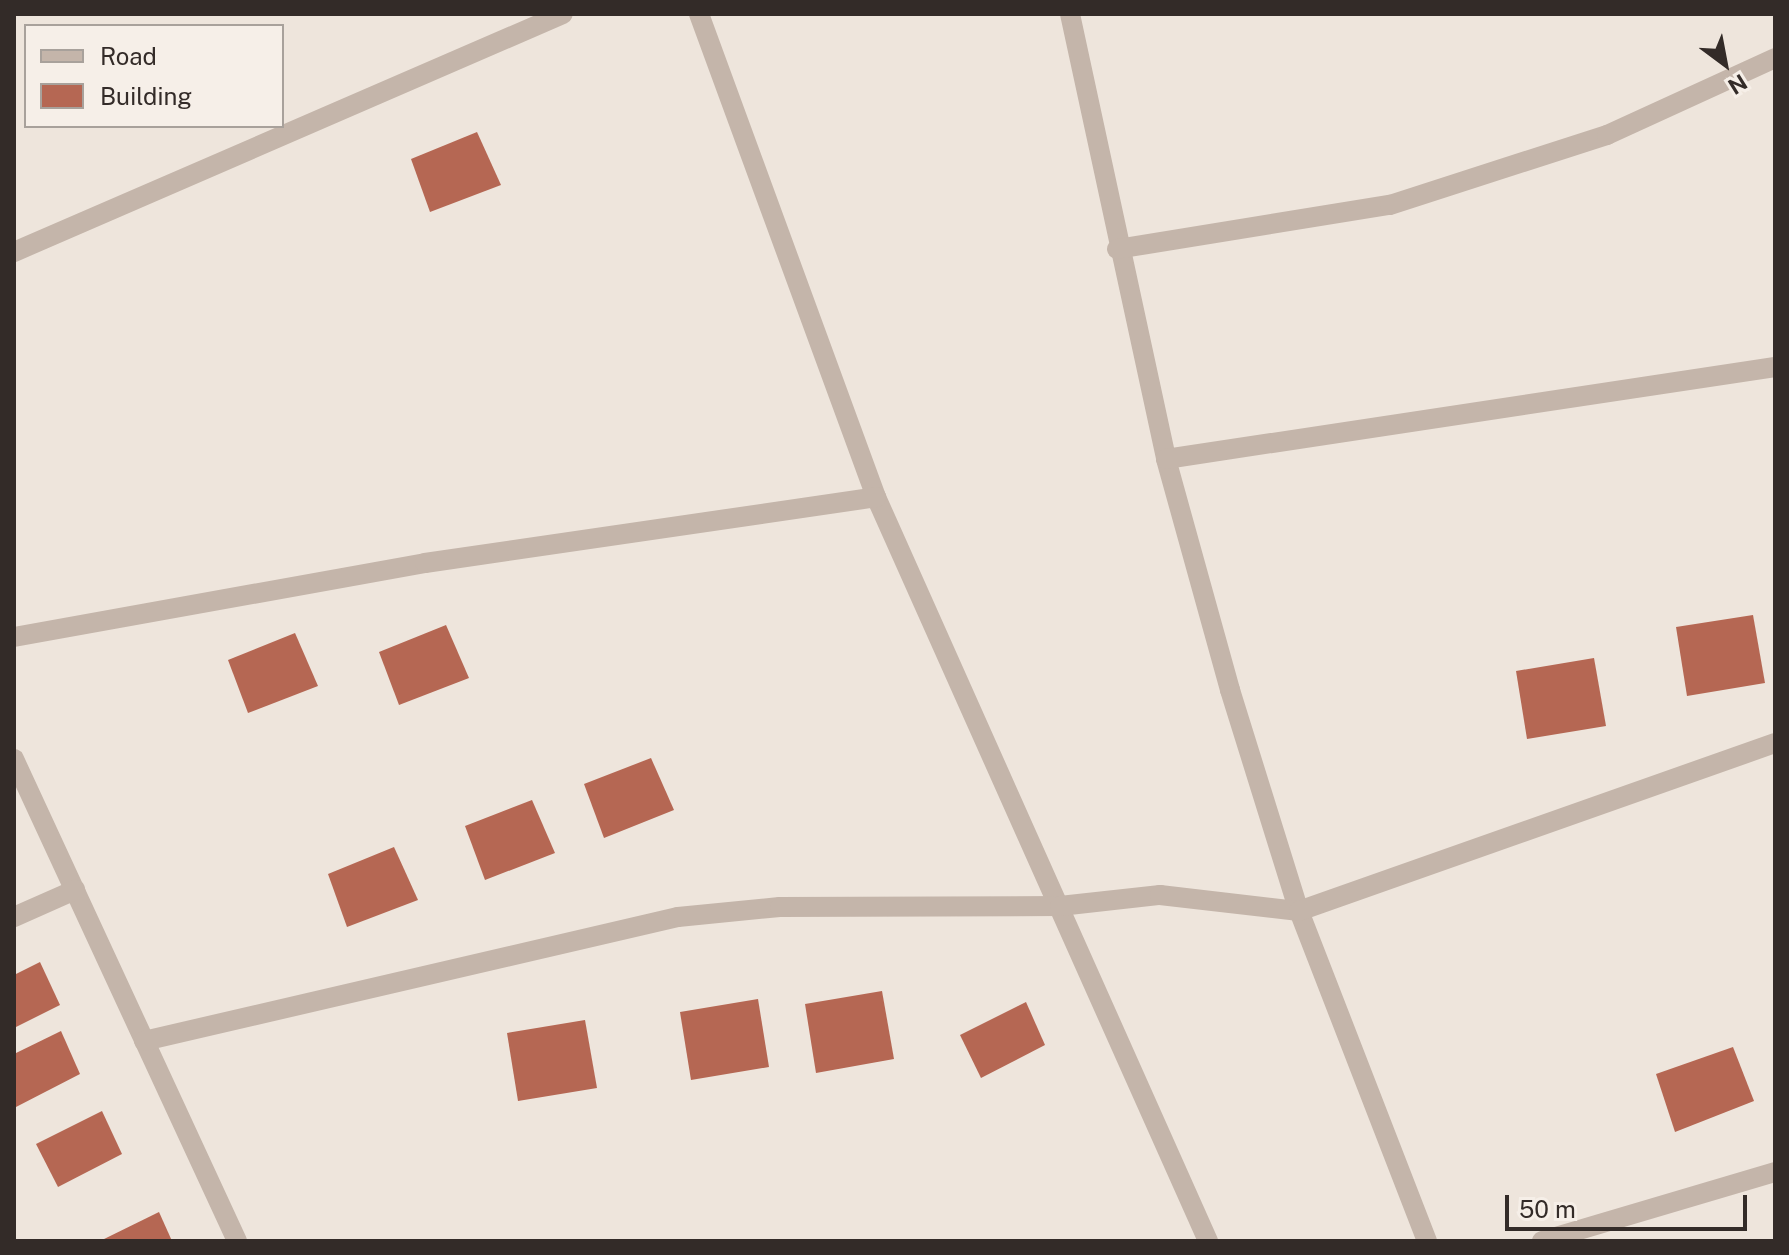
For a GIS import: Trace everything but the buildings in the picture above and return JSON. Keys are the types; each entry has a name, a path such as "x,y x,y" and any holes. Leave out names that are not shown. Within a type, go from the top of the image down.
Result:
{"street":[{"path":"14,252 563,14"},
{"path":"699,14 876,497 1208,1241"},
{"path":"1070,14 1117,249 1166,459 1299,911 1427,1241"},
{"path":"1117,249 1405,201 1607,135 1775,58"},
{"path":"1166,459 1775,367"},
{"path":"14,637 425,563 876,497"},
{"path":"144,1041 678,917 780,907 1060,906 1160,895 1299,911 1775,743"},
{"path":"14,759 237,1241"},
{"path":"14,917 75,890"},
{"path":"1542,1241 1775,1172"}]}
